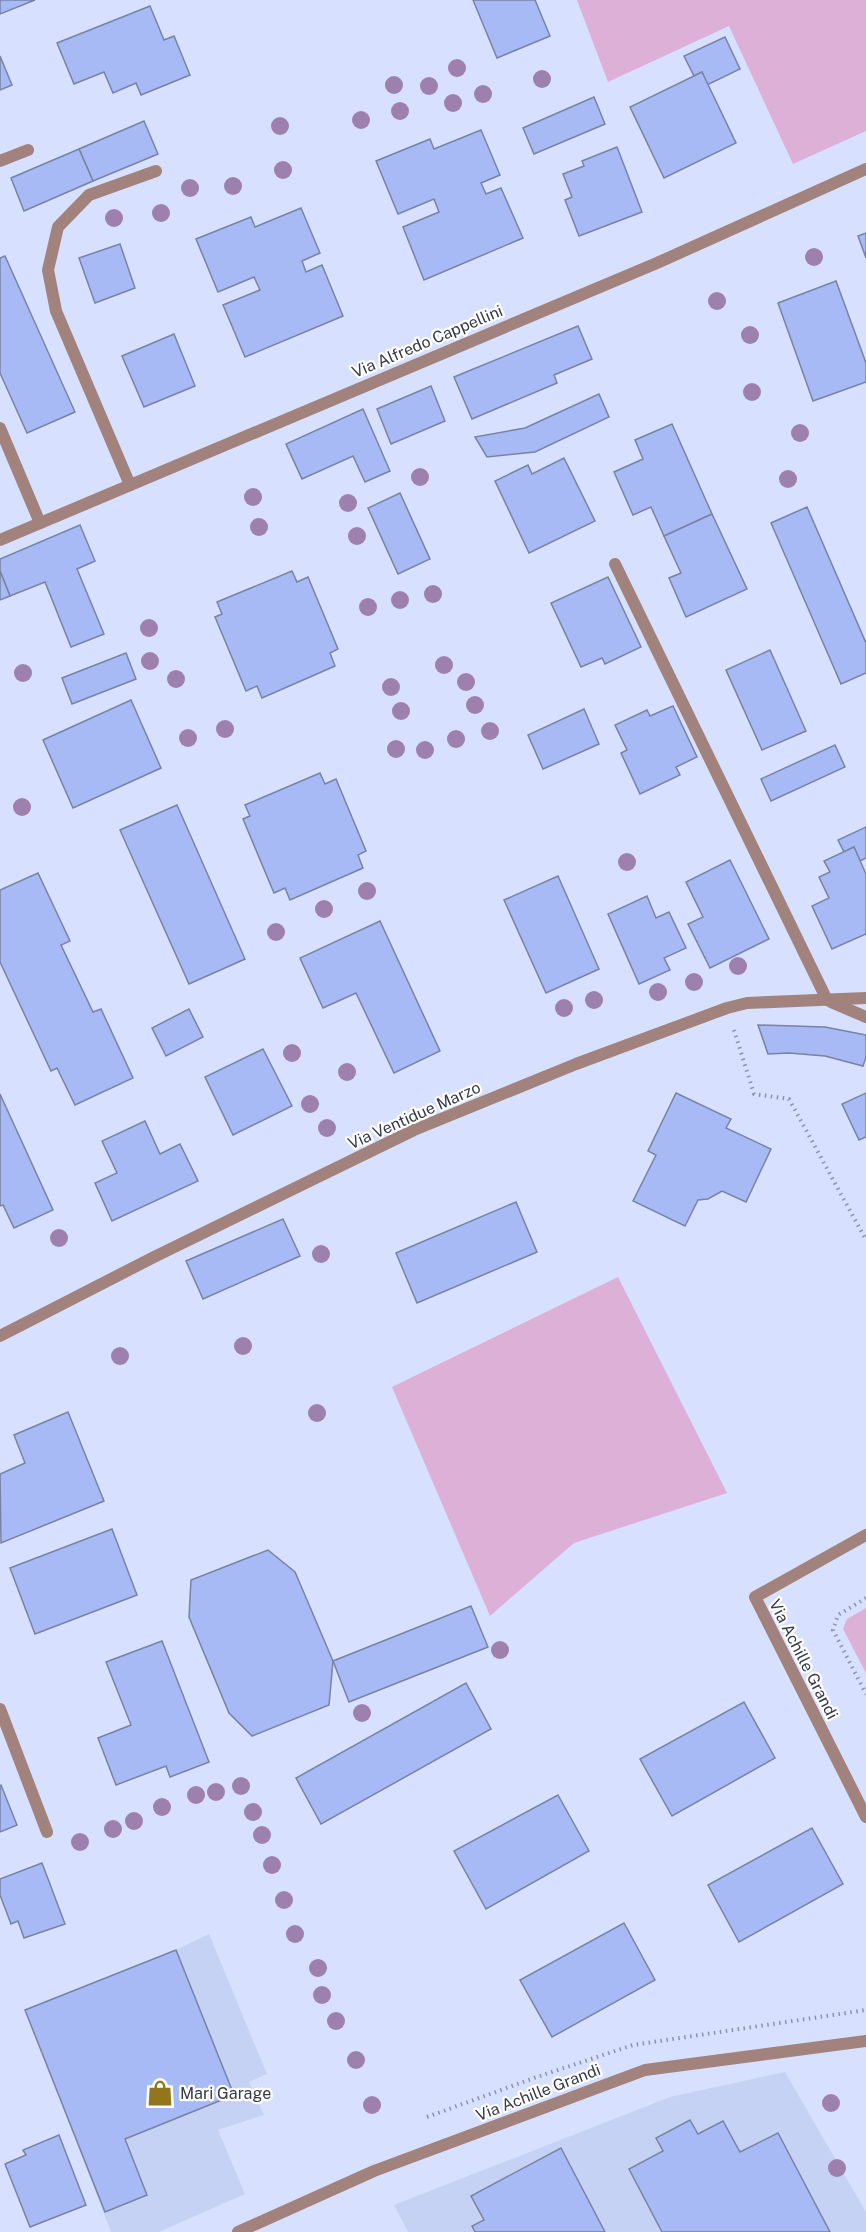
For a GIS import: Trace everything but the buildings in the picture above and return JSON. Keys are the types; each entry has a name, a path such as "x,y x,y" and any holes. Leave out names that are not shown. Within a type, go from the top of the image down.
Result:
{"street":[{"path":"0,161 28,150"},
{"name":"Via Alfredo Cappellini","path":"0,540 657,263 866,169"},
{"path":"130,485 56,311 48,270 58,227 90,195 156,171"},
{"path":"0,428 40,523"},
{"path":"615,564 827,1000 866,1017"},
{"name":"Via Ventidue Marzo","path":"0,1336 154,1257 414,1130 576,1064 727,1008 747,1003 866,998"},
{"name":"Via Achille Grandi","path":"866,1535 755,1597 866,1817"},
{"path":"0,1709 47,1832"},
{"name":"Via Achille Grandi","path":"238,2232 374,2171 645,2070 866,2041"}],"path":[{"path":"727,1008 754,1094 789,1099 866,1240"},
{"path":"866,1598 838,1615 833,1630 866,1694"}],"shaded area":[{"path":"577,0 866,0 866,131 793,164 729,26 608,82"},
{"path":"618,1277 727,1493 574,1543 490,1616 392,1387"},
{"path":"866,1608 866,1673 843,1629 847,1619"},
{"path":"209,1934 267,2074 249,2082 264,2115 218,2130 245,2194 159,2232 111,2232 25,2010 176,1950"},
{"path":"785,2072 866,2212 866,2232 408,2232 394,2205 670,2097"}],"place":[{"name":"Mari Garage","path":"160,2093"}]}
